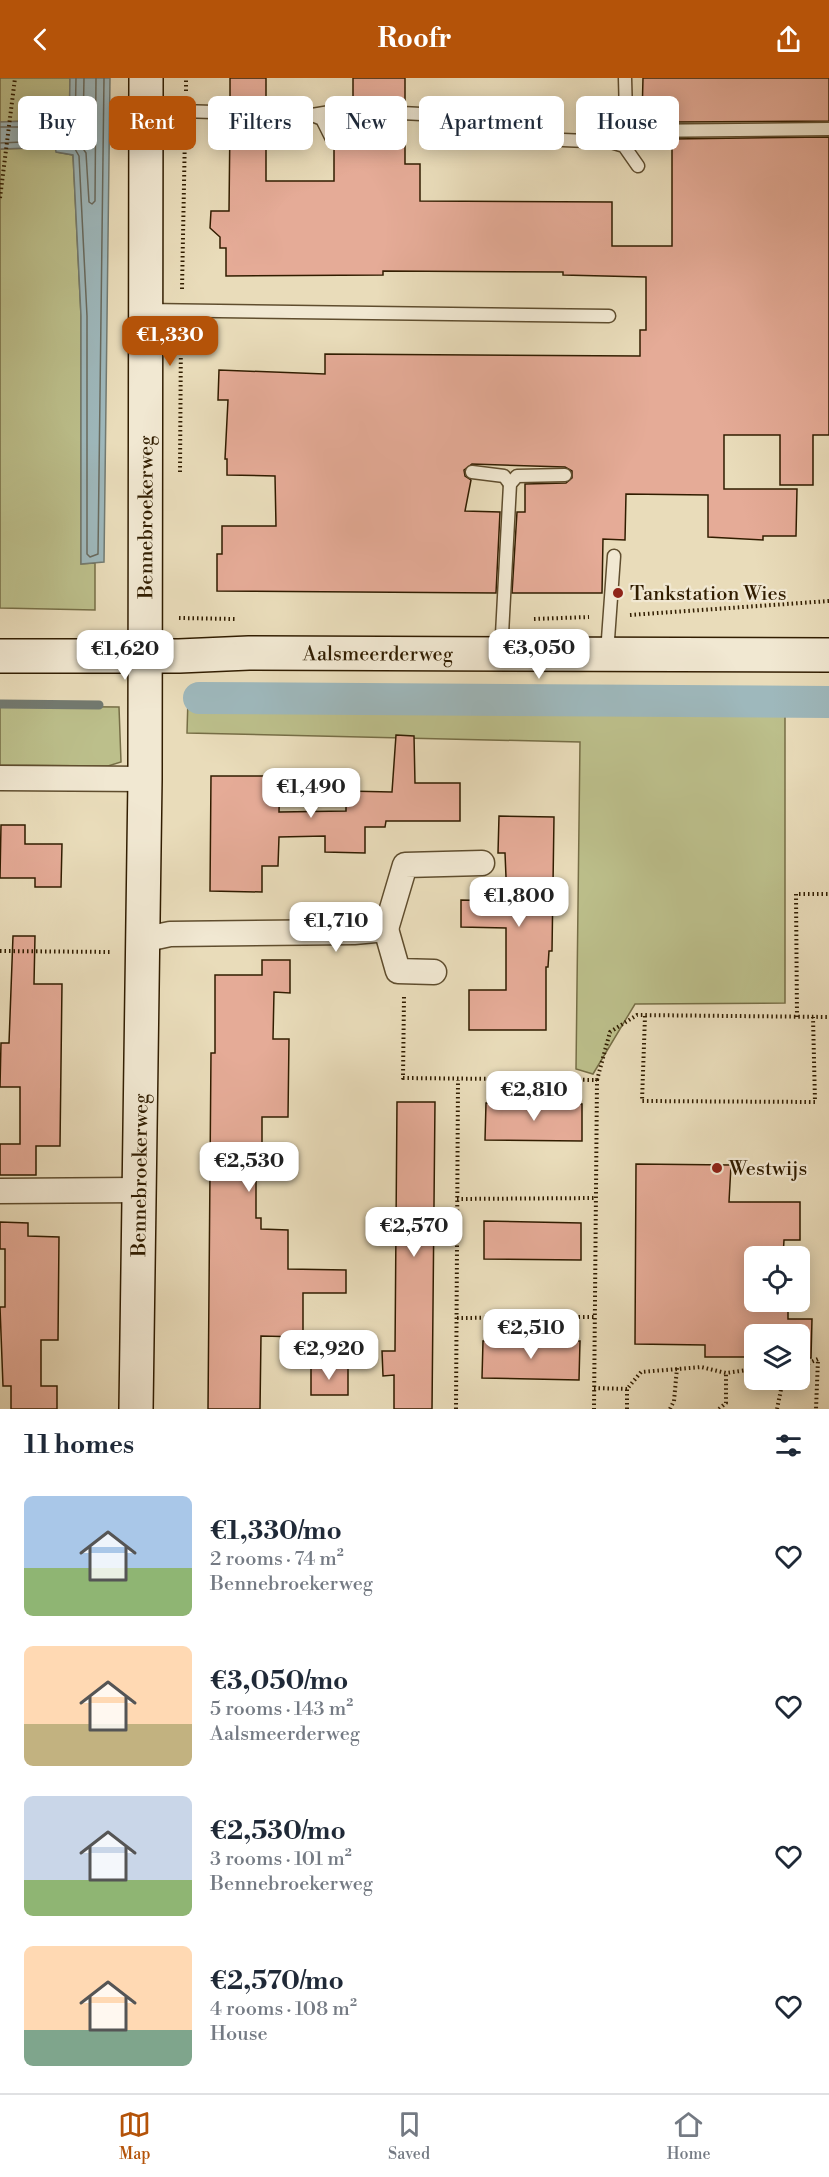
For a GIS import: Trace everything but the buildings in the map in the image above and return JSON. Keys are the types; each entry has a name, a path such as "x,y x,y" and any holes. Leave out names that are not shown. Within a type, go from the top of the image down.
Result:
{"street":[{"name":"Bennebroekerweg","path":"145,96 146,78"},
{"name":"Bennebroekerweg","path":"136,1409 145,779 145,150"},
{"name":"Aalsmeerderweg","path":"0,656 829,655"},
{"path":"0,778 145,779"},
{"path":"434,972 398,971 386,929 405,865 482,863"},
{"path":"142,946 170,934 354,932 386,929"},
{"path":"0,1191 139,1190"}],"lane":[{"path":"625,78 625,96"},
{"path":"313,115 342,110 441,115 470,119 515,138 576,141"},
{"path":"313,115 322,119 325,125"},
{"path":"679,131 829,129"},
{"path":"627,150 638,166"},
{"path":"144,310 609,316"},
{"path":"472,472 504,476 510,484"},
{"path":"501,654 510,484 517,476 565,475"},
{"path":"607,654 614,555"}],"path":[{"path":"0,198 15,78"},
{"path":"797,1017 796,894 829,894"},
{"path":"0,951 142,946"},
{"path":"398,971 405,982 403,1078 597,1080"},
{"path":"594,1409 597,1080 610,1032 637,1016 829,1017"},
{"path":"645,1016 642,1101 815,1102 813,1017"},
{"path":"456,1409 458,1080"},
{"path":"457,1199 596,1198"},
{"path":"457,1318 595,1317"},
{"path":"810,1363 818,1359 816,1409"},
{"path":"627,1409 627,1389 640,1372 701,1366 726,1373 744,1370"},
{"path":"670,1409 674,1401 677,1368"},
{"path":"719,1409 726,1403 726,1373"},
{"path":"594,1388 627,1389"},
{"path":"777,1409 781,1390"}],"green space":[{"path":"0,78 70,78 70,96 18,96 18,121 0,122"},
{"path":"0,149 57,150 73,155 81,316 81,564 95,563 95,610 0,608"},
{"path":"188,698 785,702 785,1003 635,1004 593,1074 576,1069 580,742 187,733"},
{"path":"0,706 119,707 121,762 108,766 0,765"}],"water":[{"path":"70,78 110,78 104,562 81,564 81,316 73,155 56,152 56,150 97,150 97,96 70,96"},
{"path":"18,121 18,148 0,149 0,122"}],"waterway":[{"path":"199,698 829,702"},
{"path":"0,704 99,705"}],"place":[{"name":"Tankstation Wies","path":"618,593"},
{"name":"Westwijs","path":"717,1168"}]}
